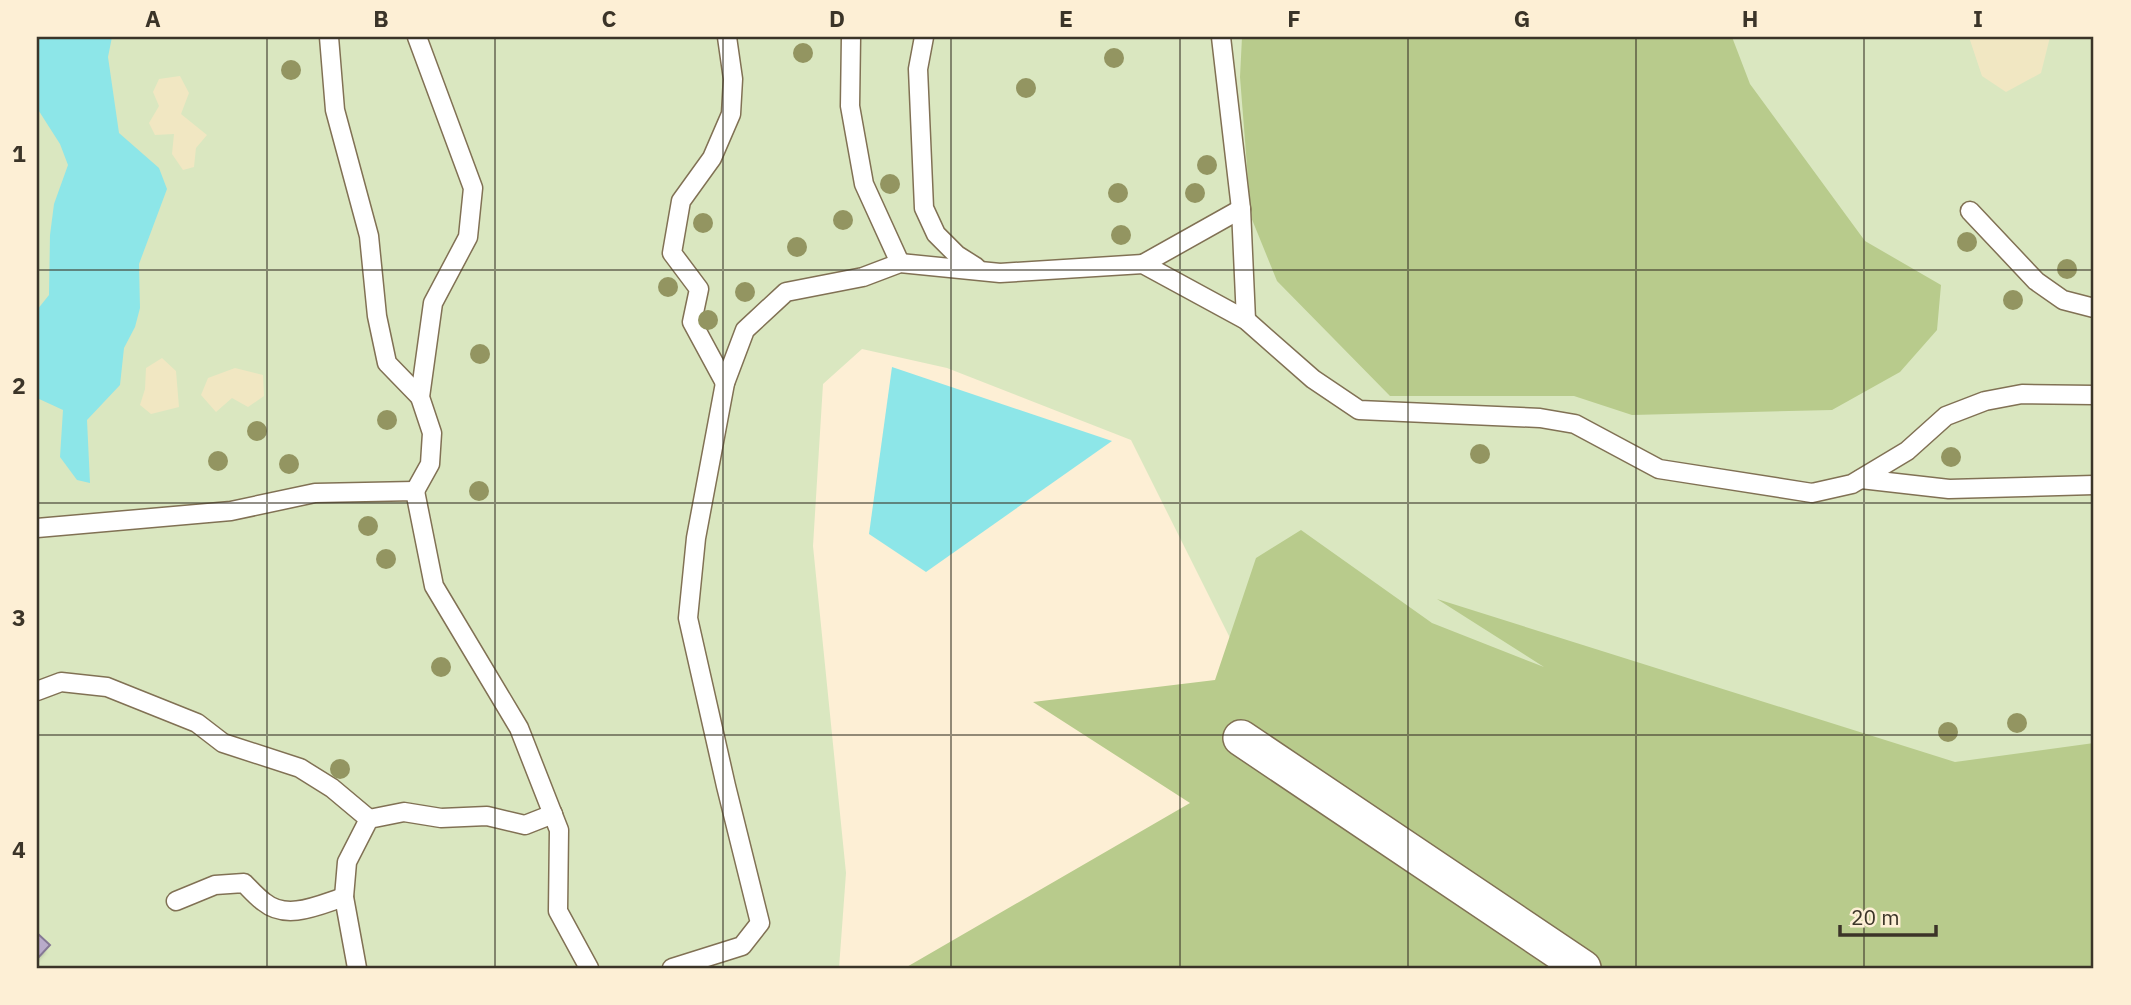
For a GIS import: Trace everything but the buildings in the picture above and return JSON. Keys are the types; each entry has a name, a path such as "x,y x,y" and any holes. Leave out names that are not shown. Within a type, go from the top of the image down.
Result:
{"street":[{"path":"1241,738 1583,968"}],"lane":[{"path":"329,37 335,110 369,236 377,316 387,363 419,397 432,433 430,464 415,491 434,586 519,729 559,830 558,911 589,968"},
{"path":"416,37 473,188 468,237 433,303 419,397"},
{"path":"725,383 692,322 699,289 672,253 681,201 712,158 731,114 733,79 727,37"},
{"path":"851,37 850,106 864,184 900,263"},
{"path":"923,37 918,69 924,208 936,234 957,255 982,271"},
{"path":"1222,37 1241,209 1247,320"},
{"path":"672,968 742,946 760,923 688,618 696,538 725,383 745,330 786,292 863,277 900,263 1000,273 1143,264 1241,209"},
{"path":"1970,211 2036,281 2063,300 2094,308"},
{"path":"1143,264 1247,320 1313,379 1359,410 1540,418 1575,424 1659,469 1812,493 1852,484 1907,451 1946,416 1985,401 2022,394 2094,395"},
{"path":"1861,479 1949,489 2094,485"},
{"path":"37,528 231,511 315,493 415,491"},
{"path":"37,691 61,682 107,687 197,723 223,743 300,768 332,788 369,819"},
{"path":"369,819 404,811 441,818 487,816 525,825 553,814"},
{"path":"357,968 344,897 347,862 369,819"},
{"path":"176,901 215,885 244,883 266,905 289,912 312,908 344,897"}],"green space":[{"path":"37,37 2094,37 2094,968 1248,674 1131,440 947,368 862,349 823,384 813,546 846,873 839,968 37,968"},
{"path":"1242,37 1732,37 1750,84 1865,241 1941,285 1937,330 1900,372 1832,410 1632,415 1574,396 1390,396 1277,281 1251,217 1240,77"},
{"path":"1301,530 1432,623 1544,667 1437,599 1955,762 2094,743 2094,968 905,968 1190,803 1033,702 1215,680 1256,558"}],"sand":[{"path":"1969,37 2050,37 2041,73 2006,92 1982,76"},
{"path":"180,76 189,93 181,114 207,135 196,148 194,167 183,170 172,154 174,134 155,135 149,123 159,106 153,92 159,79"},
{"path":"162,358 176,371 179,407 151,414 140,405 145,389 146,368"},
{"path":"235,368 263,375 264,396 248,407 232,398 216,412 201,395 208,378"}],"water":[{"path":"37,37 112,37 108,57 119,133 159,168 167,189 139,264 140,308 135,327 124,348 120,385 87,420 90,483 77,480 60,457 63,410 37,398 37,310 49,295 50,235 54,204 68,165 60,144 37,108"},
{"path":"892,367 1112,441 926,572 869,534"}]}
